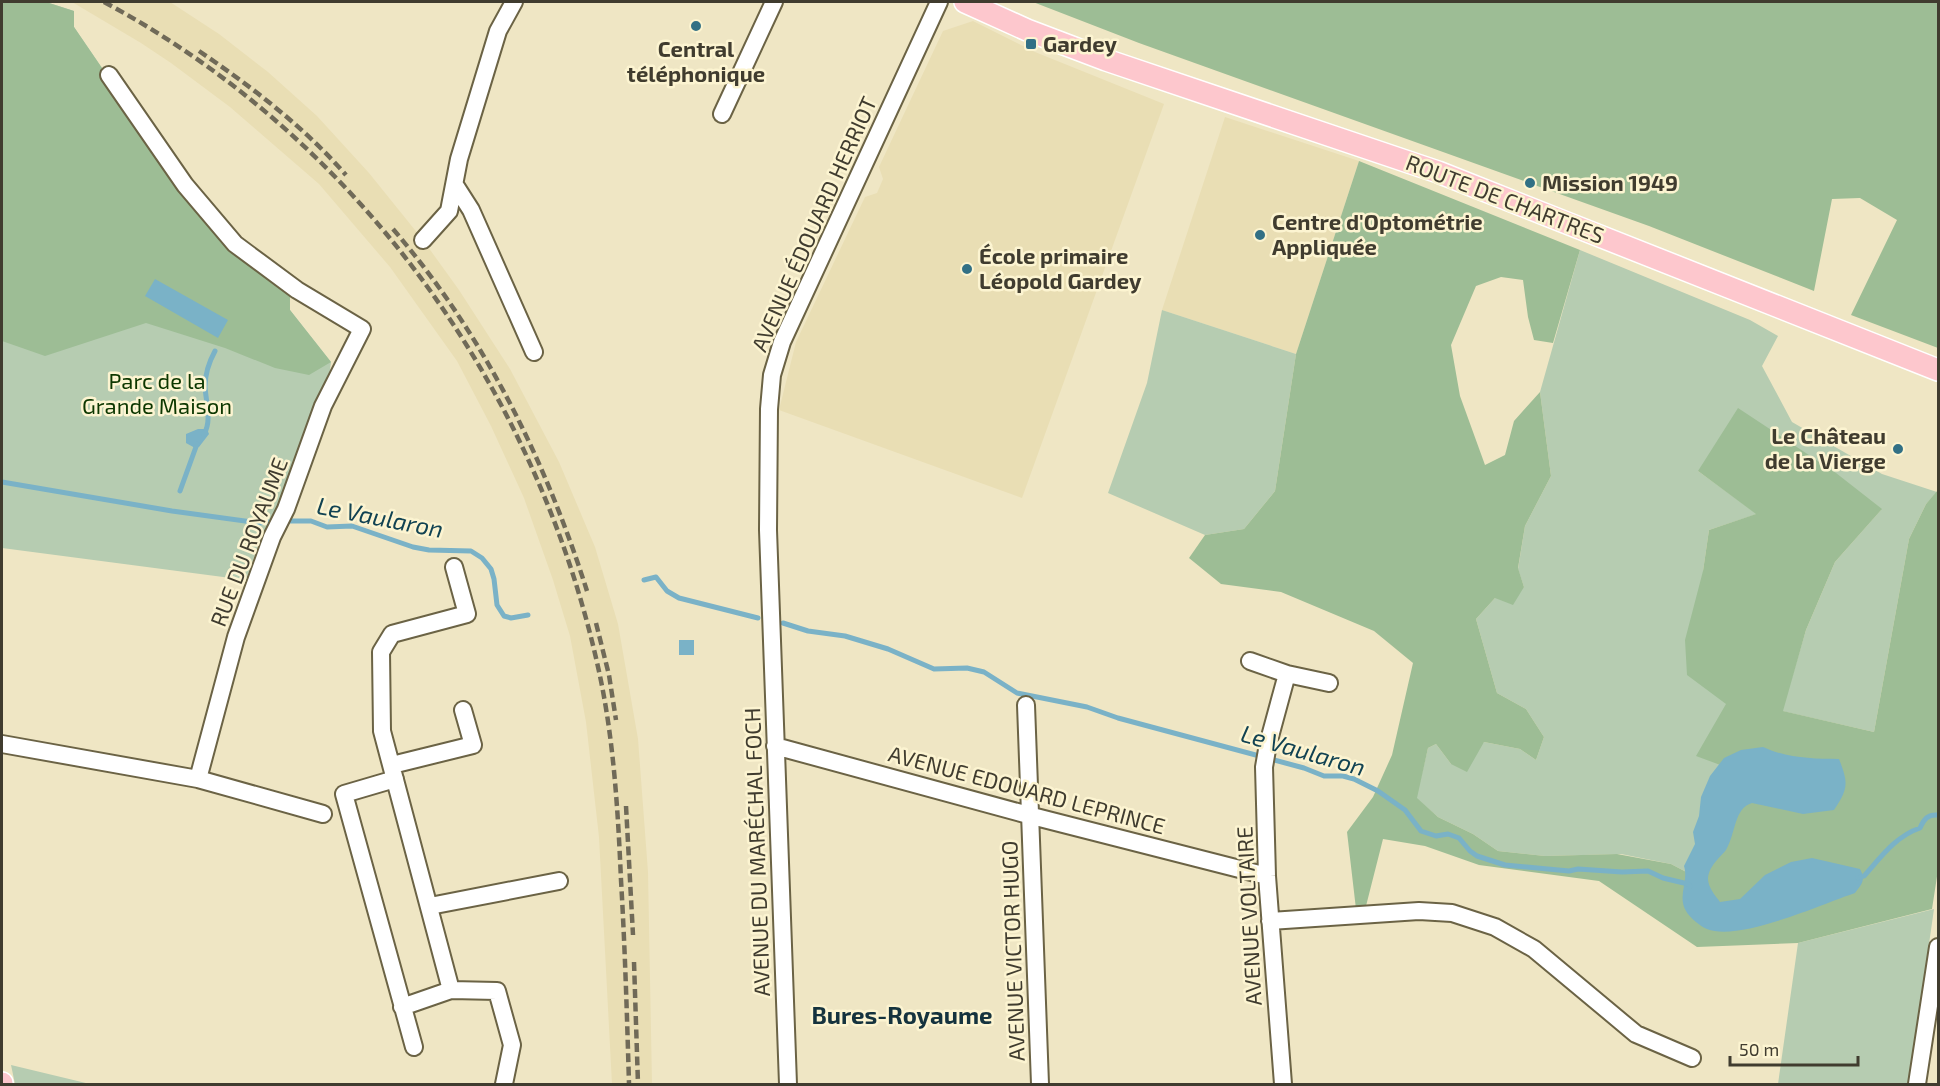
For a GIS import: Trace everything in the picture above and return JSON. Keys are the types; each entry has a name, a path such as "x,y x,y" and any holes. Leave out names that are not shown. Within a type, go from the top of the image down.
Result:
{"main road":[{"name":"ROUTE DE CHARTRES","path":"965,2 1027,30 1106,60 1438,172 1938,370"},
{"name":"ROUTE DE CHARTRES","path":"999,2 1016,10 1065,44"}],"street":[{"path":"423,240 449,211 459,159 498,31 514,2"},
{"path":"722,114 774,2"},
{"name":"AVENUE ÉDOUARD HERRIOT","path":"771,619 768,519 769,409 772,375 782,342 939,2"},
{"name":"RUE DU ROYAUME","path":"109,75 185,185 235,244 297,290 363,329 323,406 286,509 272,537 236,638 198,779"},
{"path":"455,185 471,210 534,352"},
{"path":"452,990 382,731 381,652 392,634 467,614 454,567"},
{"name":"AVENUE DU MARÉCHAL FOCH","path":"771,619 788,1084"},
{"path":"1250,661 1287,674 1329,684"},
{"name":"AVENUE VOLTAIRE","path":"1283,1084 1267,876 1264,767 1287,674"},
{"name":"AVENUE VICTOR HUGO","path":"1026,705 1032,816 1040,1084"},
{"path":"414,1047 344,794 394,772 473,745 463,710"},
{"path":"2,744 198,779 323,814"},
{"name":"AVENUE EDOUARD LEPRINCE","path":"775,746 1032,816 1267,876"},
{"path":"430,906 558,881"},
{"path":"1270,921 1419,910 1452,913 1495,927 1534,948 1636,1034 1692,1058"},
{"path":"1917,1084 1938,946"},
{"path":"402,1007 452,990 497,991 512,1045 504,1084"}],"shaded area":[{"path":"72,2 170,2 219,34 268,72 317,116 369,173 423,240 459,290 510,369 559,462 595,547 618,624 638,739 648,872 652,1084 612,1084 599,837 586,722 570,636 524,498 491,426 457,361 390,267 319,184 230,107 171,63"},
{"name":"École primaire Léopold Gardey","path":"973,21 1035,52 1164,104 1022,498 779,410 796,342 865,197 877,193 883,179 879,167 943,31"},
{"name":"Centre d'Optométrie Appliquée","path":"1225,117 1359,161 1296,354 1162,310"}],"green space":[{"name":"Parc de la Grande Maison","path":"2,2 46,2 74,11 74,27 199,210 290,293 290,310 331,362 328,385 273,529 262,534 246,580 2,548"},
{"path":"2,2 46,2 74,11 74,27 199,210 290,293 290,310 331,362 309,375 275,368 225,348 146,323 45,356 2,341"},
{"path":"1033,2 1938,2 1938,348 1851,315 1897,220 1860,198 1832,199 1814,291 1649,226 1139,43"},
{"path":"1359,161 1580,250 1553,343 1534,340 1523,280 1501,277 1476,286 1451,345 1460,396 1485,465 1505,455 1514,421 1540,392 1551,476 1525,526 1518,568 1524,587 1513,605 1495,598 1476,619 1497,693 1526,709 1544,737 1536,760 1520,749 1484,742 1467,772 1451,764 1436,744 1428,748 1417,798 1438,817 1473,834 1498,851 1545,856 1617,854 1671,864 1694,876 1742,773 1696,756 1726,704 1687,675 1685,640 1703,571 1709,530 1756,514 1698,471 1738,408 1836,473 1882,509 1835,562 1806,630 1783,711 1874,732 1909,539 1926,504 1938,490 1938,870 1932,909 1798,943 1697,947 1599,881 1479,865 1425,846 1383,839 1366,906 1356,909 1347,832 1373,797 1392,755 1413,663 1374,631 1281,592 1221,584 1189,558 1205,535 1244,529 1275,491 1296,354"},
{"path":"1580,250 1750,320 1778,336 1762,366 1792,422 1882,474 1937,492 1926,504 1909,539 1874,732 1782,711 1806,630 1835,562 1881,510 1698,471 1757,514 1709,530 1703,571 1726,704 1742,773 1694,876 1671,864 1621,854 1545,856 1498,851 1473,834 1438,817 1416,798 1428,748 1436,744 1451,764 1484,742 1520,749 1536,760 1544,737 1526,709 1497,693 1476,619 1495,598 1524,587 1518,569 1525,526 1551,476 1540,392"},
{"path":"1162,310 1296,354 1275,491 1244,529 1205,535 1108,493 1147,383"},
{"path":"1934,909 1909,1084 1778,1084 1798,943"},
{"path":"11,1065 90,1084 15,1084"}],"water":[{"path":"155,279 228,320 218,338 145,296"},
{"path":"198,429 207,429 209,434 199,447 195,448 186,443 186,434"},
{"path":"679,640 694,640 694,655 679,655"},
{"path":"1763,747 1781,754 1800,757 1839,759 1845,779 1845,790 1834,810 1803,814 1752,803 1746,806 1738,816 1726,850 1710,870 1709,885 1715,896 1720,902 1740,899 1765,875 1791,862 1812,858 1860,869 1863,876 1862,882 1855,893 1781,920 1739,930 1721,932 1707,929 1690,916 1683,900 1684,866 1695,844 1693,832 1699,816 1701,797 1710,776 1724,758 1741,750"}],"waterway":[{"path":"204,434 208,423 206,377 215,351"},
{"path":"180,491 197,444"},
{"name":"Le Vaularon","path":"2,482 172,511 259,523 268,522"},
{"name":"Le Vaularon","path":"289,521 311,521 327,527 352,526 413,547 429,550 471,551 482,558 491,569 497,605 504,616 511,618 528,615"},
{"name":"Le Vaularon","path":"644,580 656,577 667,591 679,598 758,618"},
{"name":"Le Vaularon","path":"783,623 808,631 845,636 888,649 934,669 967,668 984,672 1017,693 1087,707 1118,718 1304,768 1324,776 1343,776 1354,779 1378,791 1405,810 1421,831 1436,836 1448,834 1459,838 1477,856 1505,865 1569,871 1578,869 1648,871 1690,886"},
{"name":"Le Vaularon","path":"1858,878 1864,876 1896,842 1920,828 1929,816 1938,815"}],"railway":[{"path":"104,2 196,59 281,125 358,201 426,284 484,374 533,471 572,571 600,676 609,727 618,829 629,1084"},
{"path":"199,51 277,108 313,140 346,175"},
{"path":"393,229 456,312 508,400 552,494 587,591"},
{"path":"596,623 609,675 616,720"},
{"path":"626,806 633,935"},
{"path":"634,962 638,1084"}],"place":[{"name":"Central téléphonique","path":"696,26"},
{"name":"Gardey","path":"1031,44"},
{"name":"Mission 1949","path":"1530,183"},
{"name":"Centre d'Optométrie Appliquée","path":"1260,235"},
{"name":"École primaire Léopold Gardey","path":"967,269"},
{"name":"Le Château de la Vierge","path":"1898,449"}],"district":[{"name":"Bures-Royaume","path":"902,1016"}]}
